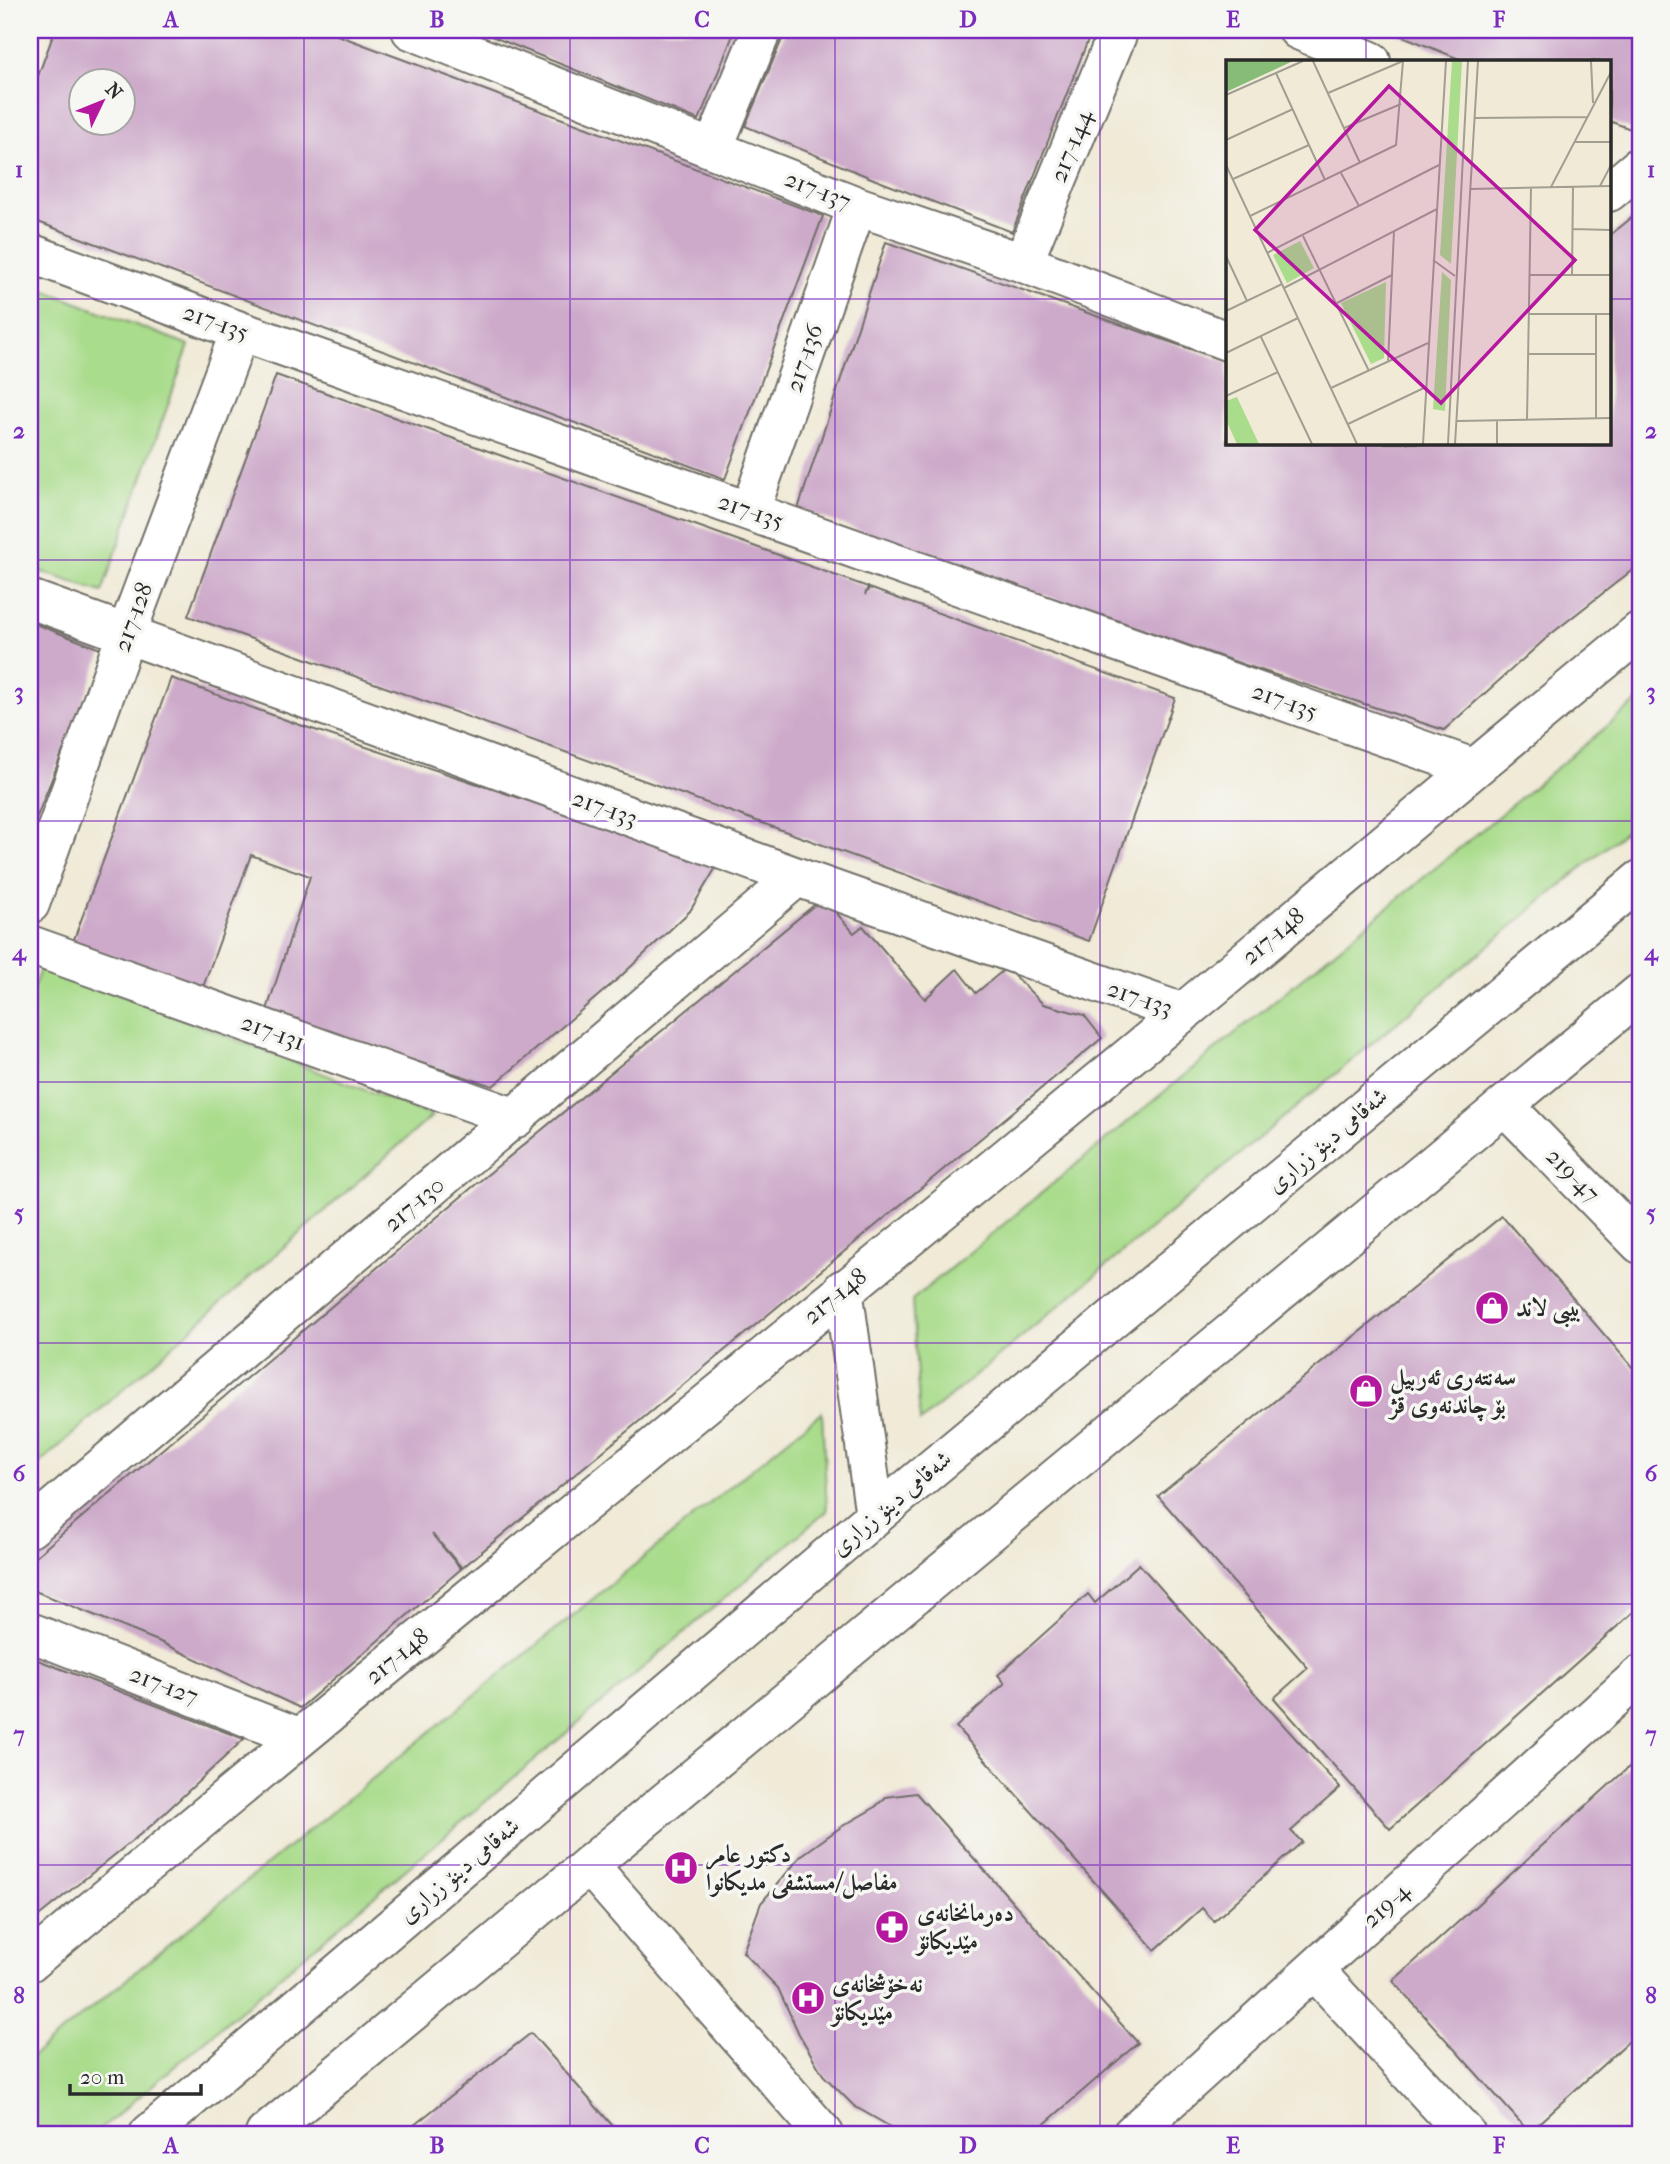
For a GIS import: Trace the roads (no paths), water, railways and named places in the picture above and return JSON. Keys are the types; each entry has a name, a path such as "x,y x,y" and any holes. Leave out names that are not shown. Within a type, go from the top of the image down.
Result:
{"street":[{"name":"217-137","path":"411,30 857,206 1023,263 1226,341"},
{"path":"713,149 762,30"},
{"name":"217-144","path":"1023,263 1119,30"},
{"path":"1298,30 1369,60"},
{"name":"217-136","path":"750,511 857,206"},
{"name":"217-135","path":"30,253 240,331 1473,768"},
{"name":"217-128","path":"30,905 126,635 240,331"},
{"name":"217-133","path":"30,598 797,877 1183,1013"},
{"name":"217-148","path":"30,1962 298,1737 1183,1013 1640,631"},
{"name":"217-130","path":"30,1528 797,877"},
{"name":"شەقامی دینۆ زراری","path":"149,2134 876,1516 1640,880"},
{"name":"217-131","path":"30,945 516,1118"},
{"path":"264,2134 1640,993"},
{"name":"219-47","path":"1505,1105 1640,1244"},
{"path":"843,1289 876,1516"},
{"name":"217-127","path":"30,1632 298,1737"},
{"name":"219-4","path":"1132,2134 1640,1675"},
{"path":"589,1866 824,2134"},
{"path":"1314,1970 1466,2134"}],"place":[{"name":"بيبى لاند","path":"1492,1308"},
{"name":"سەنتەری ئەربیل بۆ چاندنەوی قژ","path":"1366,1391"},
{"name":"دكتور عامر مفاصل/مستشفى مديكانوا","path":"681,1868"},
{"name":"دەرمانخانەی مێدیکانۆ","path":"892,1927"},
{"name":"نەخۆشخانەی مێدیکانۆ","path":"808,1998"}]}
